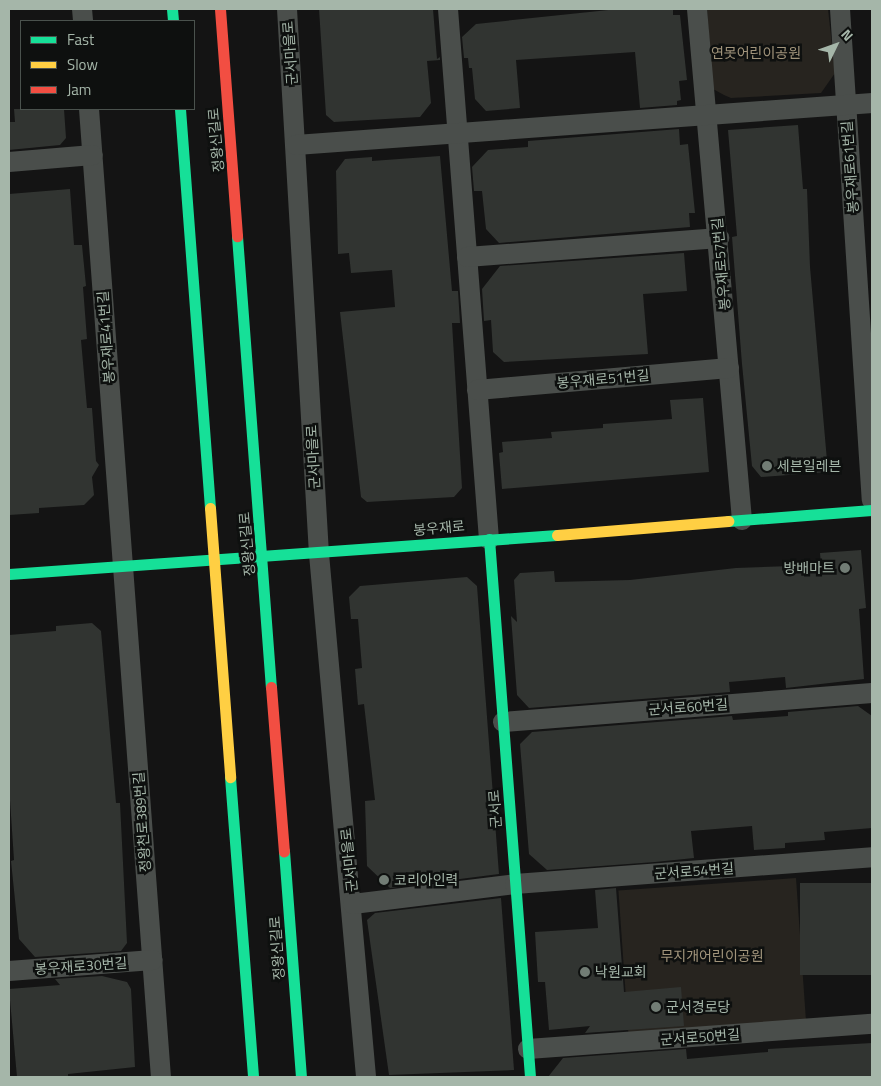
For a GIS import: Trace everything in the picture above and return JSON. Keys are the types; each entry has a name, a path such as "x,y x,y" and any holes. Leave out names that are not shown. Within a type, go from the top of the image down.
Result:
{"street":[{"name":"정왕신길로","path":"220,9 263,556 301,1077"},
{"name":"군서마을로","path":"287,9 319,554 353,904 366,1077"},
{"path":"448,9 489,539"},
{"name":"봉우재로57번길","path":"697,9 708,113 742,520"},
{"name":"봉우재로61번길","path":"840,9 846,105 863,228 872,500"},
{"name":"봉우재로61번길","path":"846,105 872,103"},
{"path":"296,145 708,113 846,105"},
{"name":"봉우재로41번길","path":"89,110 123,566"},
{"path":"180,110 253,1077"},
{"path":"9,162 92,155"},
{"path":"467,257 719,238"},
{"name":"봉우재로51번길","path":"477,390 729,368"},
{"name":"봉우재로","path":"9,574 215,559 319,554 872,510"},
{"name":"군서로","path":"489,539 530,1077"},
{"name":"정왕천로389번길","path":"123,566 161,1077"},
{"name":"군서로60번길","path":"503,722 872,693"},
{"name":"군서로54번길","path":"515,884 872,857"},
{"name":"군서마을로","path":"353,904 515,884"},
{"name":"봉우재로30번길","path":"9,971 153,960"},
{"name":"군서로50번길","path":"528,1049 872,1024"}],"green space":[{"name":"연못어린이공원","path":"707,9 828,9 835,73 821,93 731,98 724,95 713,89"},
{"name":"무지개어린이공원","path":"796,878 806,1022 628,1034 618,890"}],"building":[{"path":"319,9 433,9 437,59 440,57 440,60 427,61 431,103 420,117 334,122 326,115"},
{"path":"618,9 673,9 673,15 680,15 687,80 679,81 681,100 677,101 677,105 640,108 635,52 516,60 520,108 486,111 475,99 472,68 469,68 468,58 464,58 462,37 476,24"},
{"path":"14,109 64,110 66,138 60,145 9,150 9,122 15,122"},
{"path":"798,125 803,189 807,189 810,267 828,472 761,477 752,466 742,364 732,237 737,236 728,130"},
{"path":"679,129 680,145 688,144 695,213 689,213 690,227 499,243 486,229 482,191 474,191 472,167 488,150 528,147 528,141"},
{"path":"440,156 452,291 458,291 460,323 452,323 462,488 454,497 367,502 361,497 340,312 395,307 392,270 351,273 349,253 338,254 336,171 345,159 372,157 372,161"},
{"path":"70,189 74,245 82,245 86,286 83,287 87,339 81,340 87,408 92,408 96,461 99,465 92,477 94,495 84,505 39,508 39,513 9,515 9,194"},
{"path":"684,253 687,291 643,294 648,354 504,362 493,352 491,320 484,321 482,289 500,266"},
{"path":"703,398 709,472 502,489 499,453 503,452 502,442 552,438 551,432 603,428 603,424 672,419 670,400"},
{"path":"861,550 866,608 859,609 864,679 786,688 785,677 729,682 730,692 529,708 517,695 511,616 517,622 514,580 520,573 554,571 555,582 630,580 736,568 821,565 820,553"},
{"path":"467,577 477,586 499,874 390,888 367,866 365,801 375,800 364,704 358,705 355,669 362,668 358,619 351,619 349,597 360,586"},
{"path":"92,623 101,631 116,803 120,803 127,943 121,951 35,957 19,939 11,861 14,860 9,785 9,635 56,631 56,626"},
{"path":"858,706 872,716 872,828 824,832 825,840 785,843 785,848 754,850 752,826 691,831 694,858 655,862 547,870 529,854 520,744 532,732 732,716 733,720 788,716 788,712"},
{"path":"800,883 872,883 872,975 800,975"},
{"path":"616,888 624,992 681,987 684,1026 585,1033 590,1026 549,1030 545,982 538,982 535,932 598,928 595,890"},
{"path":"501,898 514,1070 389,1075 367,920 375,913"},
{"path":"102,976 127,982 131,989 135,1067 68,1074 68,1077 17,1077 9,989 60,985 55,979"},
{"path":"872,1043 872,1077 548,1077 563,1058 686,1049 687,1059 768,1052 768,1049"}],"traffic: fast":[{"path":"172,9 173,20"},
{"path":"180,110 210,508"},
{"path":"237,236 271,687"},
{"path":"728,521 872,510"},
{"path":"9,574 557,535"},
{"path":"489,539 530,1077"},
{"path":"230,777 253,1077"},
{"path":"284,851 301,1077"}],"traffic: slow":[{"path":"210,508 230,777"},
{"path":"557,535 728,521"}],"traffic: jam":[{"path":"220,9 237,236"},
{"path":"271,687 284,851"}],"place":[{"name":"세븐일레븐","path":"767,466"},
{"name":"방배마트","path":"845,568"},
{"name":"코리아인력","path":"384,880"},
{"name":"낙원교회","path":"585,972"},
{"name":"군서경로당","path":"656,1007"}]}
